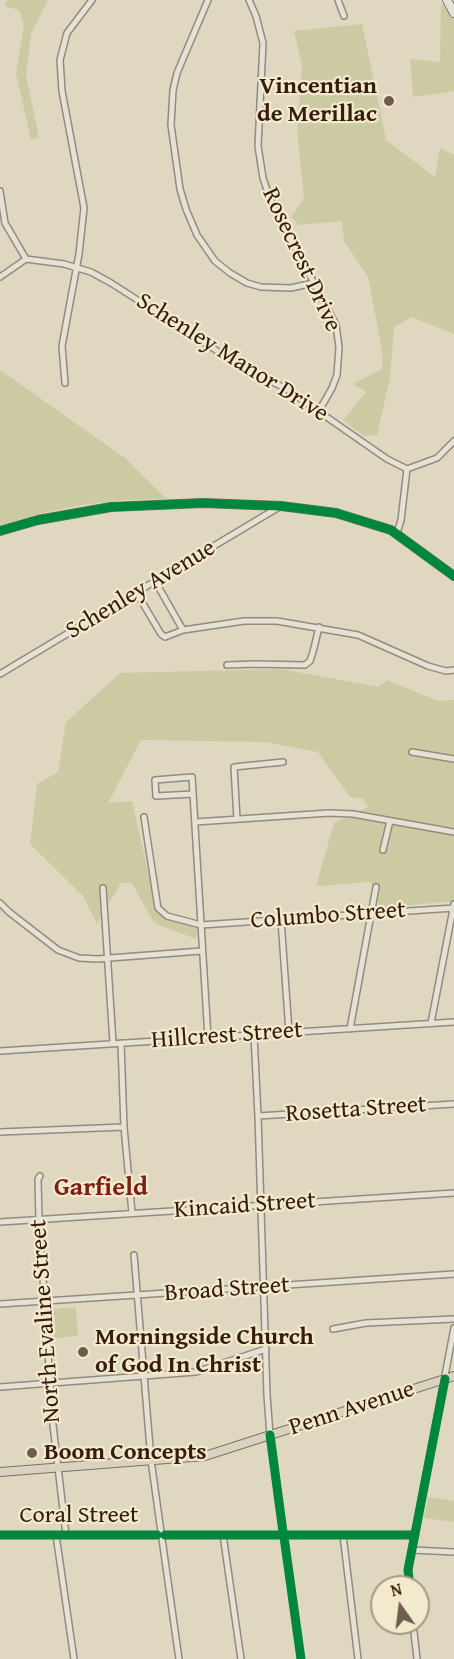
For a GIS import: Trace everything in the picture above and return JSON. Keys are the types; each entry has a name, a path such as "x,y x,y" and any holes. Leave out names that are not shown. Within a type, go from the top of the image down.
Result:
{"main road":[{"name":"Penn Avenue","path":"0,1472 205,1456 449,1378"}],"street":[{"path":"65,383 62,346 77,268 84,208 62,91 60,60 67,33 92,0"},
{"path":"208,0 177,73 173,90 171,125 178,178 186,209 197,235 214,261 230,273 261,287 291,288 313,283"},
{"name":"Rosecrest Drive","path":"249,0 263,43 259,162 270,199 336,325 339,347 337,375 319,411"},
{"path":"338,0 344,16"},
{"path":"447,0 454,13"},
{"path":"0,191 5,223 26,259 0,277"},
{"name":"Schenley Manor Drive","path":"26,259 64,264 91,272 111,283 247,370 285,388 387,459 406,469"},
{"path":"397,533 406,469 437,458 454,441"},
{"path":"0,531 38,520 122,506 203,503 281,506 336,513 397,533 454,576"},
{"name":"Schenley Avenue","path":"0,674 281,506"},
{"path":"155,581 183,630"},
{"path":"136,592 165,637 183,630 244,621 277,621 358,635 428,666 446,671 454,670"},
{"path":"227,665 305,665 310,661 319,627"},
{"path":"412,752 454,759"},
{"path":"237,819 234,767 283,762"},
{"path":"193,794 156,796 155,780 192,777 208,1038"},
{"path":"195,822 353,813 454,832"},
{"name":"Columbo Street","path":"144,817 158,908 167,916 201,925 454,907"},
{"path":"383,850 390,821"},
{"path":"350,1029 376,886"},
{"path":"103,888 113,1043"},
{"path":"0,903 58,950 79,958 201,951"},
{"path":"431,1023 454,907"},
{"path":"281,920 289,1032"},
{"name":"Hillcrest Street","path":"0,1051 454,1022"},
{"path":"254,1035 270,1435 301,1659"},
{"path":"120,1043 124,1127 132,1213"},
{"name":"Rosetta Street","path":"258,1116 454,1104"},
{"path":"0,1132 124,1127"},
{"name":"North Evaline Street","path":"40,1176 38,1179 39,1220 50,1383 57,1468 66,1535"},
{"name":"Kincaid Street","path":"0,1222 454,1193"},
{"path":"134,1255 151,1460 179,1659"},
{"name":"Broad Street","path":"0,1304 454,1274"},
{"path":"333,1329 366,1323 454,1319"},
{"path":"409,1575 449,1378 454,1328"},
{"path":"0,1387 195,1372 266,1349"},
{"name":"Coral Street","path":"0,1535 415,1535"},
{"path":"56,1535 74,1659"},
{"path":"224,1535 241,1659"},
{"path":"343,1535 358,1659"},
{"path":"412,1550 454,1552"},
{"path":"414,1635 417,1659"}],"green space":[{"path":"7,0 48,0 31,34 26,76 39,137 31,140 16,73 24,24 19,10 4,6"},
{"path":"441,4 454,12 454,91 413,97 410,59 440,62"},
{"path":"362,24 386,140 435,177 440,148 454,155 454,334 412,317 394,327 390,378 377,435 364,436 343,420 366,392 353,384 382,369 383,356 368,277 344,241 342,221 299,225 291,217 304,199 297,130 302,65 294,31"},
{"path":"0,370 125,458 167,499 123,500 81,505 0,525"},
{"path":"281,669 378,687 387,680 438,701 454,700 454,901 380,908 371,882 316,886 334,823 368,807 362,798 350,797 318,752 265,742 141,740 108,803 132,801 157,913 197,927 196,939 154,923 132,883 121,883 97,924 83,896 30,844 37,784 58,772 66,722 120,673"},
{"path":"76,1307 78,1336 55,1338 53,1309"},
{"path":"428,1497 454,1501 454,1522 424,1518"}],"cycle path":[{"path":"0,531 38,520 111,507 203,503 281,506 336,513 391,530 454,576"},
{"path":"409,1575 445,1379"},
{"path":"270,1435 283,1532"},
{"path":"0,1535 157,1535"},
{"path":"165,1535 280,1535"},
{"path":"286,1535 415,1535"},
{"path":"284,1537 301,1659"}],"place":[{"name":"Vincentian de Merillac","path":"389,101"},
{"name":"Morningside Church of God In Christ","path":"83,1352"},
{"name":"Boom Concepts","path":"32,1453"}],"district":[{"name":"Garfield","path":"101,1188"}]}
